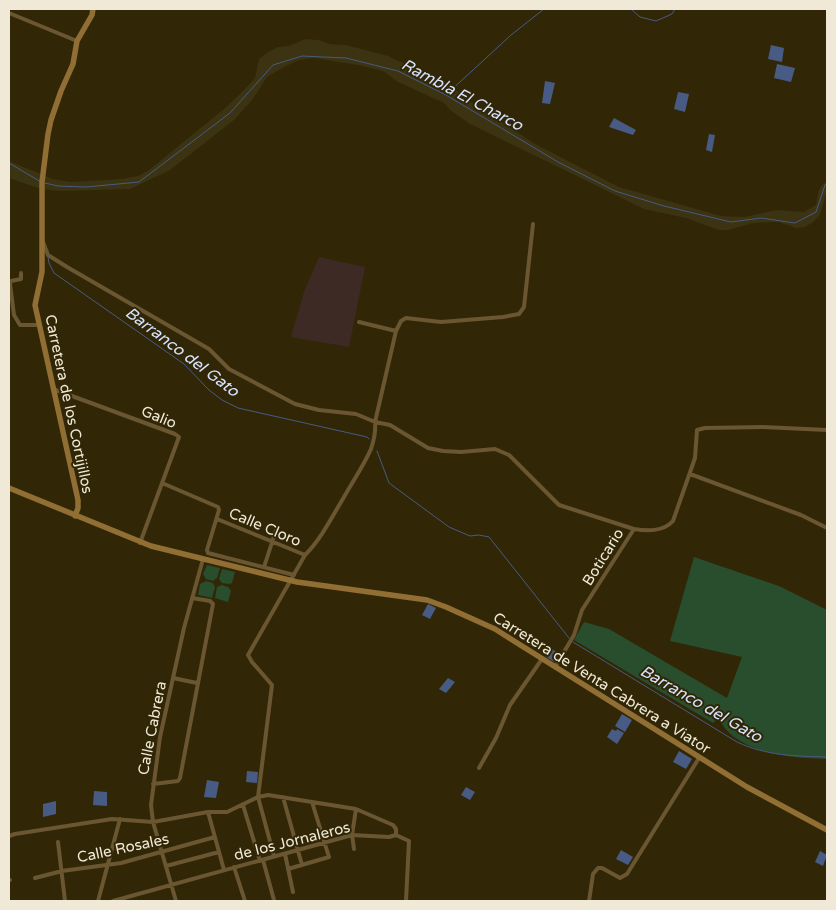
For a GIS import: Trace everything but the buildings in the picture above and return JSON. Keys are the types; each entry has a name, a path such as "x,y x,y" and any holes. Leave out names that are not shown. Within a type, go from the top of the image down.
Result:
{"street":[{"name":"Carretera de los Cortijillos","path":"75,516 78,500 35,305 42,272 42,182 48,134 61,91 73,64 77,41 92,15 93,9"},
{"path":"9,13 77,41"},
{"path":"274,856 258,798 272,685 248,655 305,556 314,546 369,453 376,430 375,422 396,331 401,321 406,318 441,322 519,314 524,307 533,224"},
{"path":"42,238 48,254 52,257 209,349 228,369 295,404 319,410 356,414 375,422 390,425 428,448 461,452 495,449 509,455 558,505 634,529"},
{"path":"21,273 21,279 11,281 10,284 11,312 20,325 39,325"},
{"path":"358,322 396,331"},
{"name":"Galio","path":"53,389 179,437 140,543"},
{"name":"Boticario","path":"555,667 574,635 582,610 634,529 647,531 671,524 697,450 697,430 763,427 827,430"},
{"path":"690,474 801,514 827,528"},
{"path":"162,483 218,507 219,510 207,550 208,553 264,567 292,578"},
{"name":"Carretera de Venta Cabrera a Viator","path":"9,488 140,543 292,578 428,600 446,606 495,629 699,758 747,787 827,830"},
{"name":"Calle Cloro","path":"217,519 305,556"},
{"path":"264,567 276,530"},
{"name":"Calle Cabrera","path":"176,901 153,822 151,805 160,737 172,678 203,559"},
{"path":"153,784 178,781 180,778 213,604 210,601 192,598"},
{"path":"479,768 496,738 510,705 542,659"},
{"path":"172,678 197,683"},
{"path":"589,901 595,870 602,868 620,878 626,874 699,758"},
{"path":"9,836 88,822 120,819 153,822 208,812 226,812 268,795 283,797 356,809 393,824 396,829 396,835 409,841 406,901"},
{"path":"283,797 302,866"},
{"path":"288,869 328,857 312,802"},
{"path":"243,805 274,900"},
{"path":"354,849 352,835 356,809"},
{"path":"208,812 224,870"},
{"path":"98,901 120,819"},
{"name":"de los Jornaleros","path":"171,886 352,835 389,837 396,835"},
{"name":"Calle Rosales","path":"35,878 62,871 121,863 215,837"},
{"path":"58,842 65,901"},
{"path":"166,866 219,852"},
{"path":"285,854 293,892"},
{"path":"234,867 244,901"},
{"path":"113,901 171,886"}],"shaded area":[{"path":"319,257 365,267 349,347 291,337 304,292"}],"green space":[{"path":"694,557 779,586 827,610 827,759 779,755 744,743 728,731 719,720 720,716 713,723 574,640 584,622 609,629 727,698 742,657 670,641"},
{"path":"207,565 220,568 217,578 213,581 206,579 203,574"},
{"path":"222,569 235,572 232,583 222,583 219,579"},
{"path":"206,581 213,583 215,587 212,598 198,595 200,584"},
{"path":"222,585 228,587 231,591 228,602 215,598 217,587"}],"sand":[{"path":"305,39 346,45 388,56 446,83 468,100 535,144 619,187 721,216 744,217 776,210 804,212 816,205 819,189 827,181 827,190 820,215 805,227 796,228 779,222 769,222 753,223 728,230 719,230 686,218 644,209 470,124 450,110 444,103 398,82 383,71 314,58 299,60 267,77 252,100 234,120 170,170 130,189 61,191 41,189 9,178 9,161 53,179 71,182 122,179 138,176 149,170 242,92 255,78 259,59 278,47 289,46"}],"water":[{"path":"771,45 784,48 782,62 768,59"},
{"path":"777,64 795,68 791,82 774,78"},
{"path":"545,81 555,83 550,104 542,103"},
{"path":"678,92 689,94 685,112 674,109"},
{"path":"614,118 636,130 633,135 609,127"},
{"path":"709,134 715,135 712,152 706,150"},
{"path":"428,604 436,608 430,619 422,615"},
{"path":"551,648 559,654 554,662 545,656"},
{"path":"448,678 455,682 446,693 439,689"},
{"path":"622,714 632,720 625,732 615,726"},
{"path":"612,729 616,731 617,729 624,733 617,744 607,737"},
{"path":"679,751 692,759 686,769 673,762"},
{"path":"247,771 258,772 257,783 246,782"},
{"path":"207,780 219,782 216,798 204,797"},
{"path":"466,787 475,792 470,800 461,795"},
{"path":"94,791 107,792 107,806 93,805"},
{"path":"56,801 56,814 43,817 43,804"},
{"path":"621,850 633,857 628,865 616,859"},
{"path":"820,851 827,855 823,866 815,862"}],"waterway":[{"path":"447,94 511,35 544,9"},
{"path":"631,9 640,17 656,21 672,14 675,9"},
{"name":"Rambla El Charco","path":"45,183 58,186 86,187 139,182 230,113 273,65 302,56 346,58 398,71 446,95 558,162 615,191 664,206 731,222 761,218 795,223 816,212 827,183"},
{"name":"Rambla El Charco","path":"9,163 41,182"},
{"name":"Barranco del Gato","path":"48,257 54,273 184,364 209,390 222,400 238,408 369,439"},
{"name":"Barranco del Gato","path":"377,451 389,483 449,527 470,536 489,537 569,638"},
{"name":"Barranco del Gato","path":"573,642 748,747 792,756 827,757"}]}
